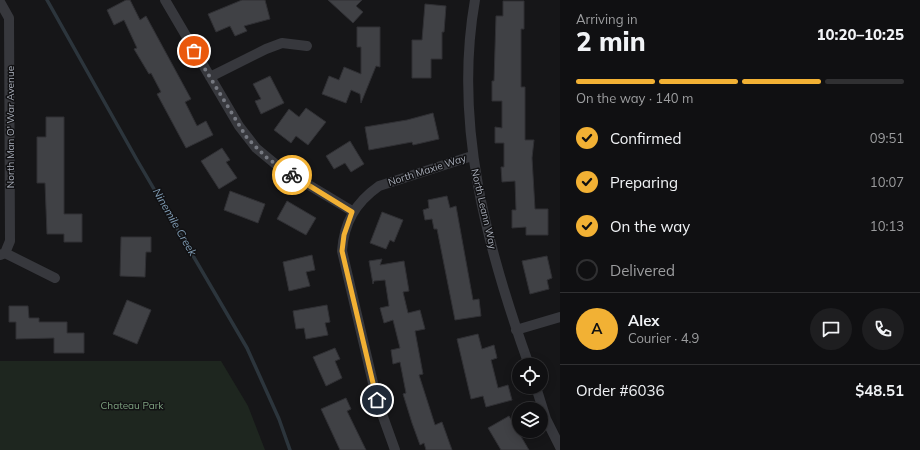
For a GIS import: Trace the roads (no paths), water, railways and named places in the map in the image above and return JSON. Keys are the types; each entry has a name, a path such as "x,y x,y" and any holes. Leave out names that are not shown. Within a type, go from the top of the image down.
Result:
{"street":[{"path":"164,0 247,138 256,148 279,167 352,212"},
{"name":"North Leann Way","path":"475,0 469,47 467,80 468,114 472,156 503,291 526,358"},
{"name":"North Man O' War Avenue","path":"0,2 10,18 10,241 2,254"},
{"path":"210,77 266,49 282,43 307,46"},
{"name":"North Maxie Way","path":"395,450 377,400 342,251 344,235 352,212 367,194 379,186 472,156"},
{"path":"2,254 55,278"},
{"path":"516,330 560,317"},
{"path":"538,394 546,419 560,447"}],"waterway":[{"name":"Ninemile Creek","path":"47,0 137,160 247,348 279,419 290,450"}],"park label":[{"name":"Chateau Park","path":"132,405"}]}
